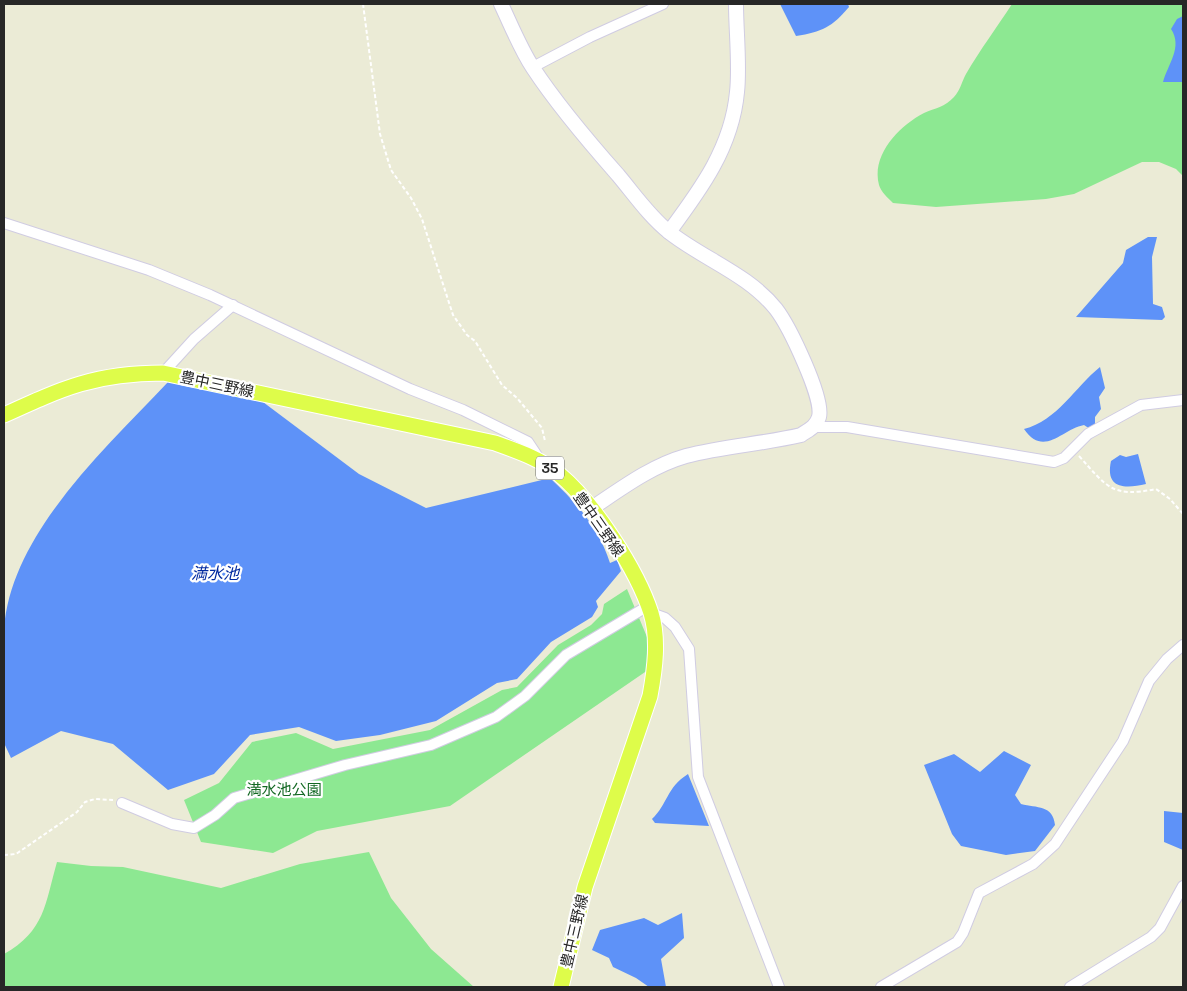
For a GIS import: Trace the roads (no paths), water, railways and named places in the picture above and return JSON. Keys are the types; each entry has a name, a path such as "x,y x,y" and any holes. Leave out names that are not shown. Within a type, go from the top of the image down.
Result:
{"main road":[{"name":"豊中三野線","path":"4,415 54,392 96,378 138,373 163,373 495,443 519,451 559,474 592,508 629,567 649,610 655,652 655,672 650,696 585,887 561,987"}],"street":[{"path":"501,4 532,67 579,130 648,211 669,232 756,289 776,309 790,332 817,394 820,408 814,427"},
{"path":"532,67 590,37 663,4"},
{"path":"669,232 694,198 720,157 732,125 738,91 736,4"},
{"path":"4,223 149,270 233,305 410,389 463,410 528,442 542,463"},
{"path":"163,373 194,339 233,305"},
{"path":"592,508 635,479 686,456 801,435 814,427 847,427 1016,454 1034,460 1054,462 1074,451 1088,434 1141,404 1183,400"},
{"path":"122,803 172,824 194,828 215,815 234,798 327,770 432,745 496,717 525,696 566,655 649,610 675,626 689,649 698,778 779,987"},
{"path":"880,987 957,942 963,933 979,893 1033,864 1055,844 1122,741 1149,681 1167,659 1183,645"},
{"path":"1070,987 1151,937 1160,928 1183,886"}],"water":[{"path":"780,4 848,4 849,7 826,28 796,36"},
{"path":"1183,16 1183,82 1163,82 1175,49 1176,42 1171,29 1177,19"},
{"path":"1148,237 1157,237 1152,257 1153,304 1162,307 1165,317 1162,320 1076,317 1123,263 1126,250"},
{"path":"1100,367 1105,388 1099,397 1101,409 1095,417 1095,425 1090,429 1084,425 1046,442 1031,437 1024,429 1036,425 1056,411"},
{"name":"満水池","path":"168,382 263,402 359,474 426,508 550,478 586,516 600,538 610,563 617,560 621,571 596,601 598,607 592,617 551,642 517,679 497,683 436,721 380,735 336,741 299,727 250,735 214,774 168,790 113,744 61,731 11,758 4,743 3,643 11,594 24,559 43,526 65,494 117,435"},
{"path":"1138,454 1146,484 1118,485 1111,477 1111,461 1120,455 1126,457"},
{"path":"1004,751 1031,765 1015,795 1021,804 1043,808 1054,819 1055,825 1035,851 1006,855 961,846 952,834 924,765 954,754 980,772"},
{"path":"688,774 709,826 655,823 652,819 671,790"},
{"path":"1164,811 1183,813 1183,850 1164,842"},
{"path":"682,913 684,938 661,959 666,987 649,987 636,978 613,967 609,958 592,950 600,930 644,918 658,925"}],"park label":[{"name":"満水池公園","path":"284,789"}]}
